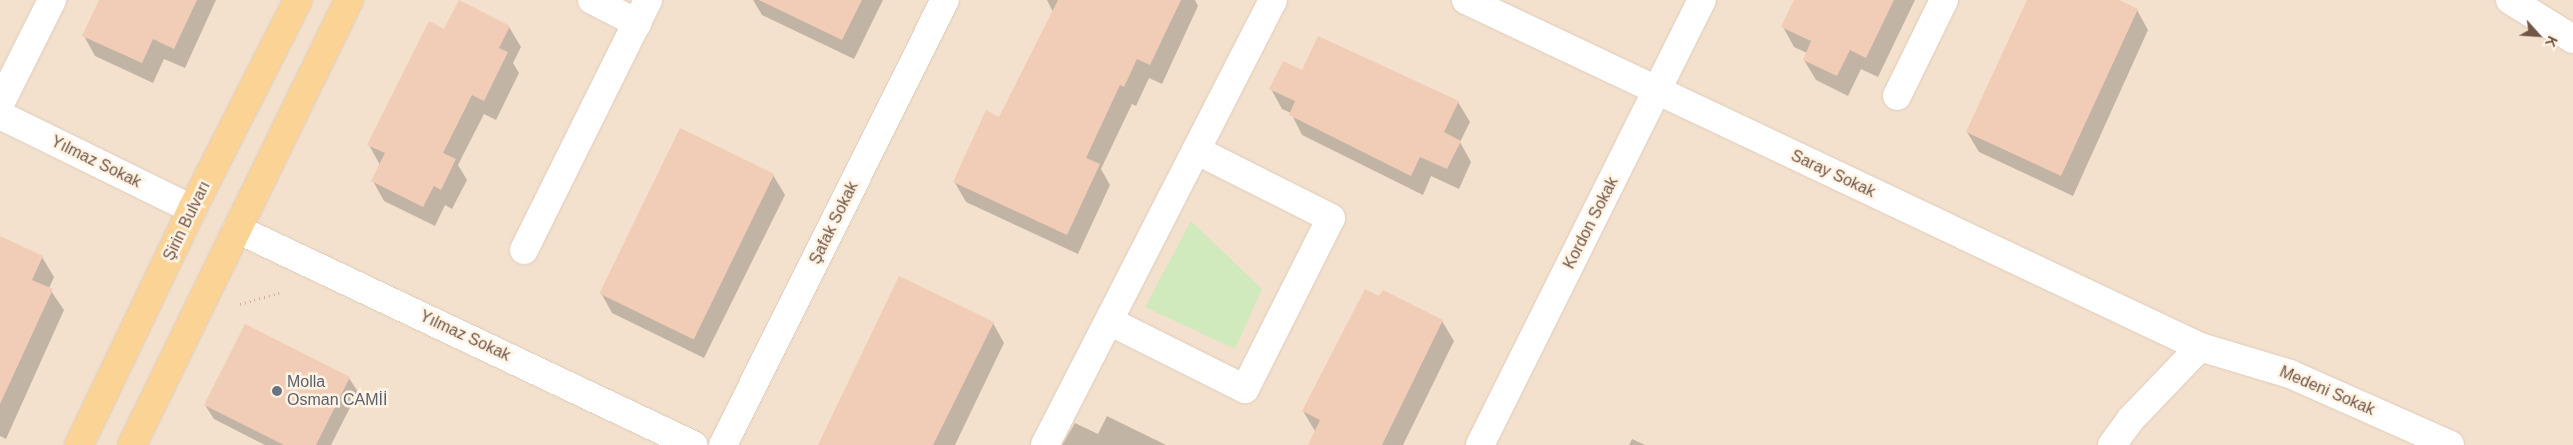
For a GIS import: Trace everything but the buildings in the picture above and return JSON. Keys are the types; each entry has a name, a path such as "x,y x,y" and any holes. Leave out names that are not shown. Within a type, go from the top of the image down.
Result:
{"main road":[{"name":"Şirin Bulvarı","path":"80,445 192,209 298,0"},
{"path":"132,445 348,0"}],"street":[{"path":"0,104 52,0"},
{"path":"524,250 642,12 592,0"},
{"name":"Şafak Sokak","path":"723,445 945,0"},
{"path":"1045,445 1273,0"},
{"name":"Saray Sokak","path":"1466,0 1657,92 2200,347"},
{"name":"Kordon Sokak","path":"1480,445 1702,0"},
{"path":"1898,96 1944,0"},
{"path":"2510,0 2573,39"},
{"name":"Yılmaz Sokak","path":"0,115 192,209"},
{"path":"1109,321 1245,389 1332,218 1196,150"},
{"name":"Yılmaz Sokak","path":"237,229 693,445"},
{"path":"2112,445 2130,420 2200,347"},
{"name":"Medeni Sokak","path":"2200,347 2290,374 2450,445"}],"path":[{"path":"234,313 238,304 281,292 290,296"}],"shaded area":[{"path":"0,0 2573,0 2573,445 0,445"}],"green space":[{"path":"1191,221 1262,289 1235,349 1145,307"}],"place":[{"name":"Molla Osman CAMİİ","path":"277,391"}]}
